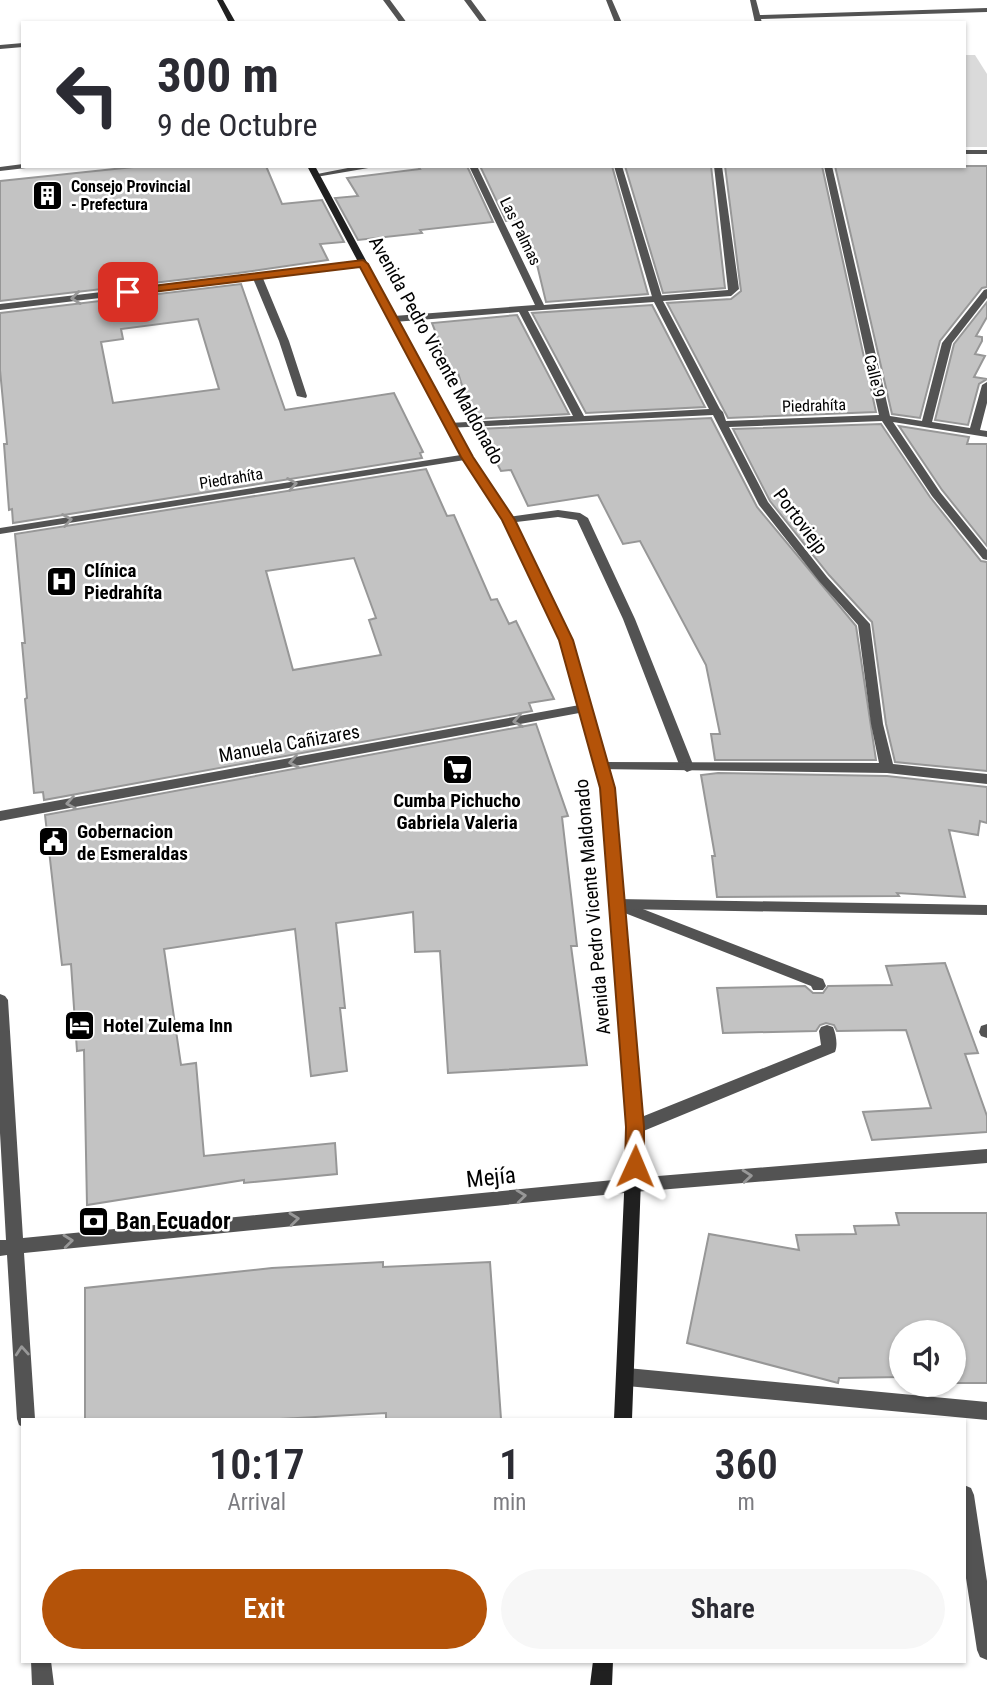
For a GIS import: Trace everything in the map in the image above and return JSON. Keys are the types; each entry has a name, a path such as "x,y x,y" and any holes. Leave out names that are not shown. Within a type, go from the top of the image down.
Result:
{"main road":[{"path":"220,0 232,21"},
{"name":"Avenida Pedro Vicente Maldonado","path":"314,171 467,457 508,520 566,640 608,788 635,1127 623,1418"},
{"path":"601,1685 603,1663"}],"street":[{"path":"386,0 402,21"},
{"path":"467,0 483,21"},
{"path":"609,0 618,21"},
{"path":"753,0 758,20 987,10"},
{"path":"0,47 21,45"},
{"path":"966,152 987,152"},
{"path":"0,169 21,166"},
{"path":"314,171 351,168"},
{"name":"Las Palmas","path":"474,168 541,309"},
{"name":"Portoviejp","path":"619,168 658,300 764,503 823,579 864,624 877,724 887,768"},
{"path":"394,319 658,300 734,291 729,235 718,168"},
{"name":"Calle 9","path":"828,168 885,418 936,494 987,557"},
{"path":"0,307 363,264"},
{"path":"257,276 284,341 302,396"},
{"path":"926,425 947,343 987,292"},
{"path":"523,310 580,419"},
{"path":"971,311 987,314"},
{"path":"974,432 987,385"},
{"path":"450,426 718,412"},
{"name":"Piedrahíta","path":"724,424 885,418 987,434"},
{"name":"Piedrahíta","path":"0,531 467,457"},
{"path":"508,520 566,513 577,514 582,518 629,619 687,767"},
{"name":"Manuela Cañizares","path":"0,816 585,708"},
{"path":"601,766 887,768 987,779"},
{"path":"617,904 987,910"},
{"path":"617,904 818,983 818,986"},
{"path":"0,1000 8,1247 26,1418"},
{"path":"635,1127 830,1048 827,1031"},
{"name":"Mejía","path":"8,1247 634,1185 987,1156"},
{"path":"626,1377 952,1413 987,1411"},
{"path":"966,1508 987,1650"},
{"path":"41,1663 43,1685"}],"shaded area":[{"path":"966,55 975,55 987,74 987,147 966,147"}],"building":[{"path":"987,166 987,287 982,288 940,341 920,418 892,414 835,168"},
{"path":"124,168 267,168 282,204 322,200 344,242 320,244 328,260 0,301 0,181"},
{"path":"468,168 493,222 358,240 335,198 358,196 347,178 420,169"},
{"path":"481,168 613,168 648,294 546,302 533,248 525,249 521,219 506,221"},
{"path":"626,168 711,168 725,288 663,293"},
{"path":"725,168 822,168 876,412 728,418 667,303 731,299 741,291"},
{"path":"241,284 285,410 394,393 423,452 420,453 422,458 13,523 12,509 9,510 4,444 7,444 0,370 0,313","holes":["198,319 219,389 113,403 101,342 123,339 121,329"]},
{"path":"987,302 987,317 976,336 982,337 982,341 975,354 985,356 974,377 987,379 979,384 968,425 935,420 954,344"},
{"path":"652,305 705,407 586,413 532,313"},
{"path":"517,315 569,414 473,419 464,401 467,401 458,373 452,374 432,323"},
{"path":"711,418 757,507 856,626 876,760 715,760 711,734 720,734 706,665 640,541 623,544 598,495 528,506 511,470 501,471 479,429"},
{"path":"881,424 930,497 981,561 987,562 987,771 895,762 886,724 872,622 829,575 770,501 733,429"},
{"path":"899,426 969,437 967,444 987,444 987,546 942,490"},
{"path":"426,469 447,516 454,515 491,600 497,599 509,624 516,621 554,699 529,703 532,711 44,800 43,792 34,793 15,534","holes":["354,558 376,618 369,620 381,655 293,670 266,571"]},
{"path":"536,724 568,816 562,817 577,946 571,946 587,1065 448,1073 440,951 415,952 413,912 336,923 345,1008 340,1008 347,1071 311,1076 295,929 164,949 181,1065 196,1063 204,1156 335,1143 337,1174 244,1183 244,1180 87,1205 84,1050 77,1051 71,964 62,965 45,815"},
{"path":"701,775 887,776 987,787 987,823 980,821 978,835 949,830 965,897 897,893 899,896 717,897 712,856 715,856"},
{"path":"945,963 978,1053 965,1054 987,1116 987,1132 872,1140 863,1112 931,1108 906,1030 837,1031 834,1025 826,1023 820,1025 816,1031 723,1033 717,988 805,986 813,993 823,993 828,986 892,985 886,966"},
{"path":"896,1213 987,1213 987,1383 966,1383 966,1320 889,1320 889,1377 839,1378 838,1383 687,1343 709,1234 799,1250 796,1235 856,1234 854,1226 899,1225"},
{"path":"383,1262 383,1267 490,1262 501,1418 386,1418 386,1413 298,1418 85,1418 85,1288 272,1268"}],"place":[{"name":"Consejo Provincial - Prefectura","path":"48,195"},
{"name":"Clínica Piedrahíta","path":"61,581"},
{"name":"Cumba Pichucho Gabriela Valeria","path":"457,769"},
{"name":"Gobernacion de Esmeraldas","path":"54,842"},
{"name":"Hotel Zulema Inn","path":"80,1025"},
{"name":"Ban Ecuador","path":"93,1221"}],"route":[{"path":"128,292 363,264 467,457 508,520 566,640 608,788 635,1127 635,1166"}]}
